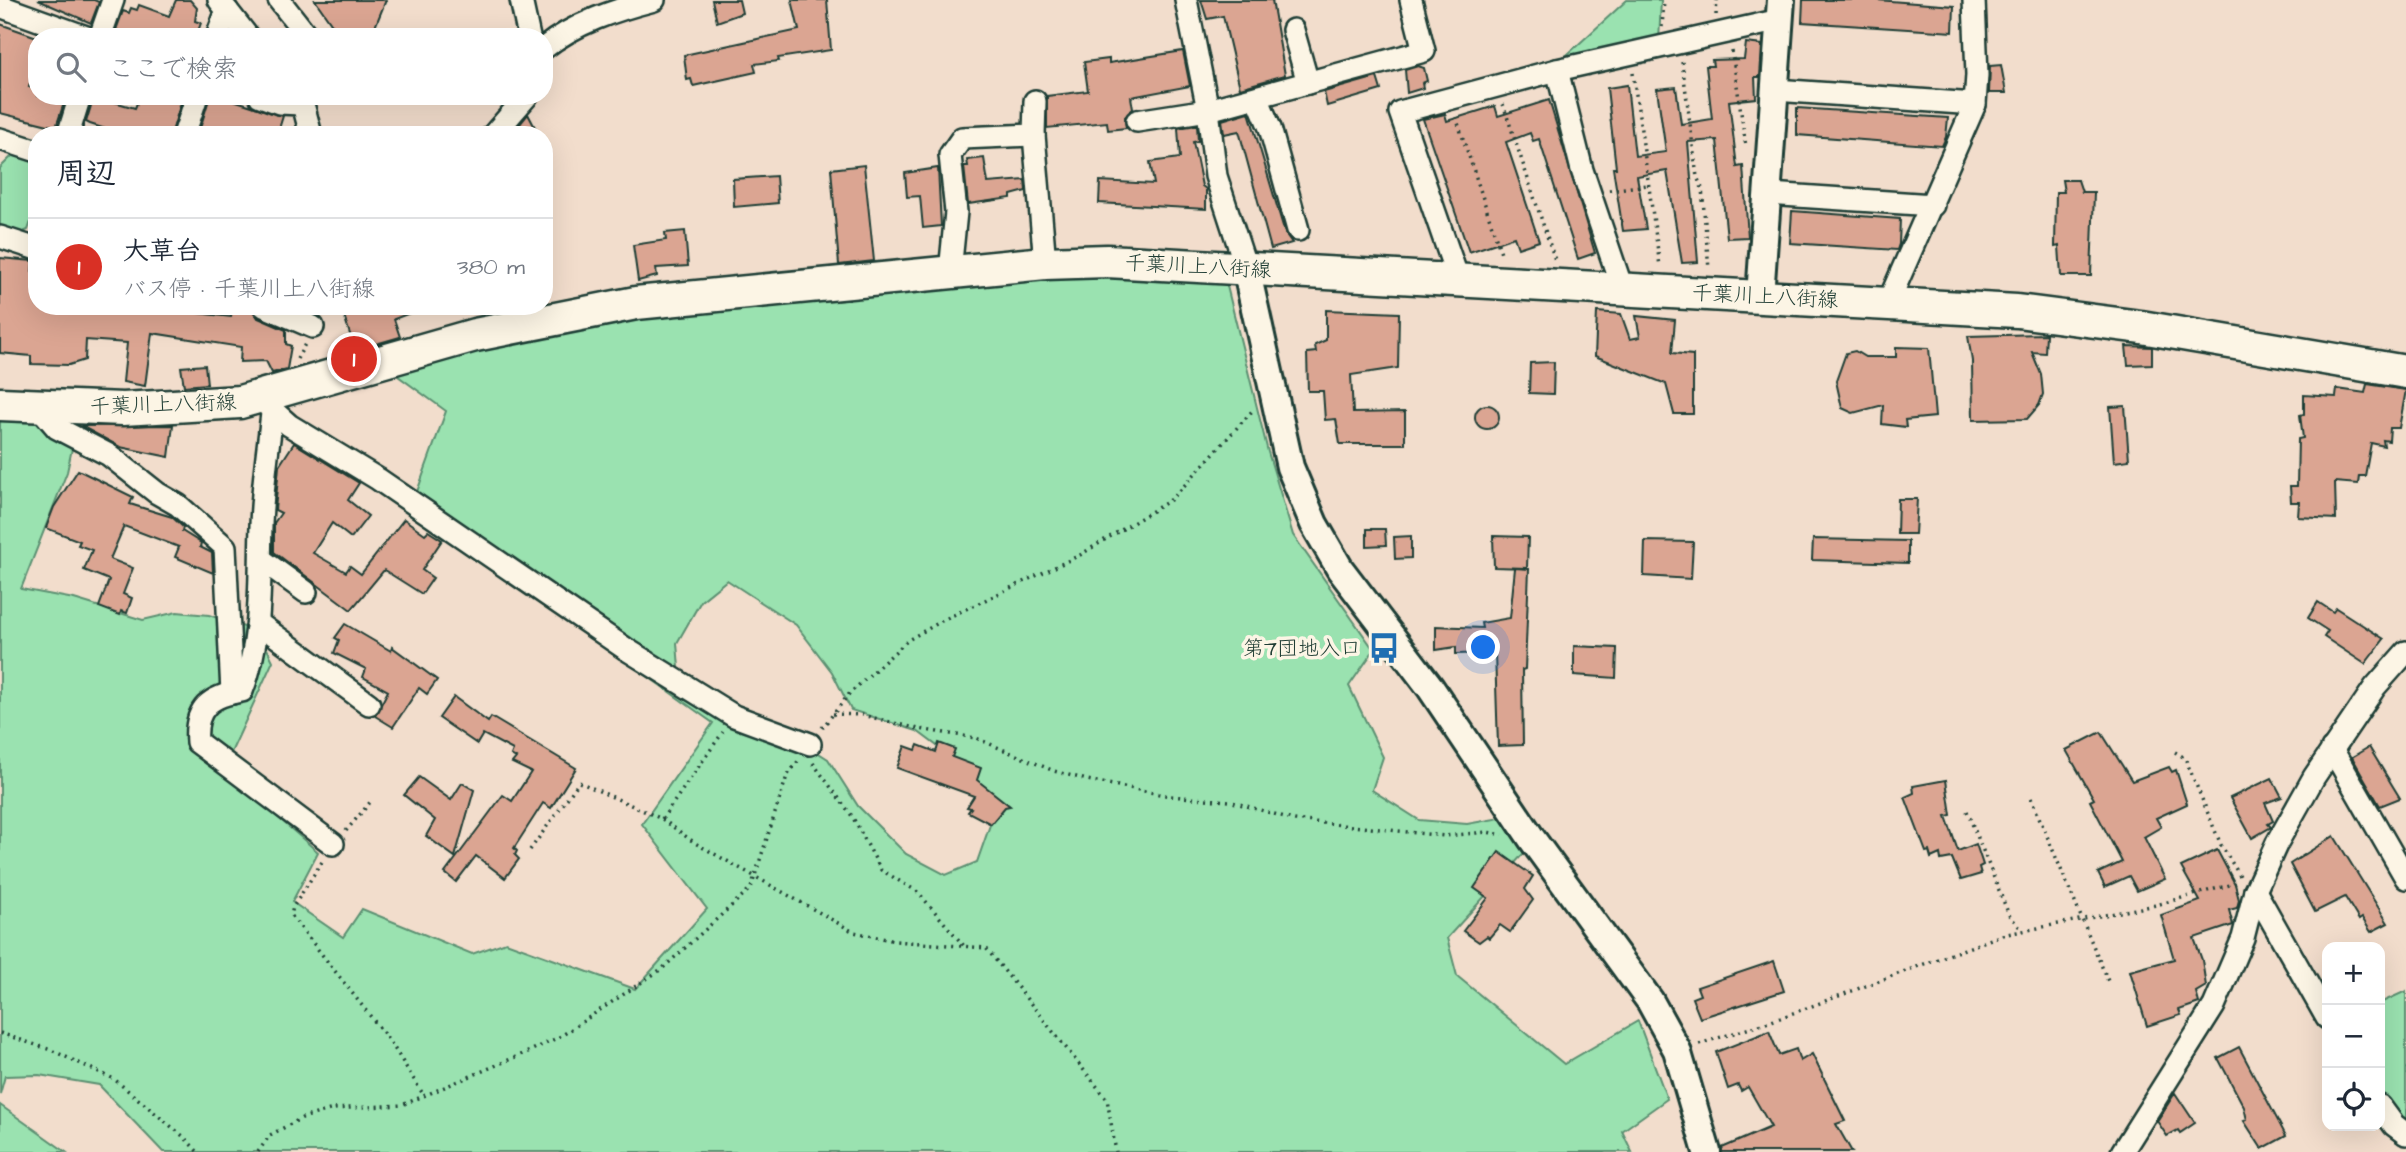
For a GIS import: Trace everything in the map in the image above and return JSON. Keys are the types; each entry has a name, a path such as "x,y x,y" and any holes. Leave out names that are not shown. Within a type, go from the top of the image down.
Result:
{"main road":[{"name":"千葉川上八街線","path":"0,404 175,407 270,401 475,335 539,319 636,303 1045,263 1107,261 1888,303 2082,318 2406,372"}],"street":[{"path":"103,28 113,0"},
{"path":"521,0 527,28"},
{"path":"553,41 563,33 626,7 654,0"},
{"path":"1186,0 1208,110 1216,176 1246,268 1290,467 1314,524 1340,569 1430,687 1532,839 1650,1001 1677,1050 1707,1152"},
{"path":"1137,121 1160,105 1208,110 1424,51 1412,0"},
{"path":"1888,303 1975,104 1977,75 1974,0"},
{"path":"219,28 223,5"},
{"path":"223,5 241,28"},
{"path":"291,5 303,28"},
{"path":"0,6 61,28"},
{"path":"1458,279 1400,112 1557,70 1730,31 1780,10 1760,296"},
{"path":"1293,30 1308,83"},
{"path":"1557,70 1590,192 1622,288"},
{"path":"1775,90 1975,104"},
{"path":"1256,97 1270,128 1298,230"},
{"path":"1035,102 1034,135 1045,263"},
{"path":"71,126 77,105"},
{"path":"187,126 194,105"},
{"path":"282,105 302,118"},
{"path":"501,126 519,105"},
{"path":"950,272 956,212 950,155 953,147 962,138 1034,135"},
{"path":"0,139 28,148"},
{"path":"1768,194 1933,205"},
{"path":"0,237 28,240"},
{"path":"285,315 313,327"},
{"path":"270,401 261,527 258,623 242,691 207,701 200,710 197,742 293,817 333,844"},
{"path":"270,401 378,479 626,649 734,716 807,748"},
{"path":"38,406 57,428 109,455 157,493 178,505 225,547 232,693"},
{"path":"262,560 306,592"},
{"path":"258,623 369,704"},
{"path":"2122,1152 2214,1006 2243,938 2249,886 2332,749 2375,687 2406,652"},
{"path":"2332,749 2406,878"},
{"path":"2249,886 2322,1010"},
{"path":"2385,1113 2394,1125 2406,1134"}],"path":[{"path":"1730,31 1748,158"},
{"path":"1679,43 1697,177 1702,188 1711,293"},
{"path":"1630,53 1663,290"},
{"path":"1497,86 1564,285"},
{"path":"1450,99 1511,282"},
{"path":"1590,192 1648,185"},
{"path":"270,401 313,327"},
{"path":"258,1152 270,1135 302,1118 333,1109 402,1105 530,1051 590,1017 687,948 751,888 787,776 850,693 908,640 947,618 1080,555 1172,499 1196,476 1273,386"},
{"path":"833,715 862,715 919,729 976,738 1045,767 1087,780 1170,796 1229,802 1295,820 1445,836 1487,832 1532,839"},
{"path":"662,819 734,716"},
{"path":"807,748 852,816 881,870 918,892 965,947"},
{"path":"1677,1050 1756,1026 1892,974 2022,930 2249,886 2221,845 2185,758 2175,752"},
{"path":"530,850 579,782 662,819 695,842 868,938 986,948 1102,1092 1111,1116 1116,1152"},
{"path":"2031,798 2108,981"},
{"path":"372,800 333,844 293,907 291,915 389,1040 423,1094"},
{"path":"1966,811 2009,915 2022,930"},
{"path":"0,1033 51,1050 114,1079 184,1137 198,1152"}],"green space":[{"path":"1627,0 1661,0 1659,42 1557,64"},
{"path":"14,154 28,159 28,230 13,236 0,231 0,168"},
{"path":"1084,268 1224,274 1268,452 1293,535 1374,650 1349,686 1383,757 1372,790 1419,820 1467,824 1500,818 1524,853 1447,938 1457,976 1564,1064 1638,1021 1667,1099 1622,1131 1632,1152 163,1152 99,1085 39,1075 5,1076 0,1094 0,417 77,425 67,472 21,589 74,599 143,620 177,612 209,615 259,632 273,661 223,770 318,852 292,902 343,937 362,909 472,954 506,942 635,989 707,909 642,824 713,723 501,572 413,503 446,411 394,373 553,324","holes":["727,580 796,625 832,672 851,710 917,731 961,764 991,822 977,862 946,875 906,854 858,806 828,759 789,734 680,680 677,643 701,601"]},
{"path":"2406,991 2406,1130 2385,1106 2385,1001"},
{"path":"0,1105 66,1152 0,1152"}],"building":[{"path":"38,0 94,0 99,2 91,23"},
{"path":"176,0 190,0 197,8 195,21 201,23 199,28 117,28 123,11 129,13 131,8 137,10 139,5 169,16"},
{"path":"315,0 386,0 375,28 332,28"},
{"path":"712,0 739,0 742,13 717,22"},
{"path":"792,0 827,0 831,50 754,64 756,72 693,86 691,79 687,80 684,55 799,30"},
{"path":"1201,0 1272,0 1285,75 1240,88 1223,16 1207,19"},
{"path":"1803,0 1877,0 1954,6 1953,32 1802,22"},
{"path":"0,24 28,34 28,105 63,105 56,126 0,113"},
{"path":"1746,43 1762,45 1760,77 1755,77 1756,98 1729,101 1737,167 1743,166 1748,237 1727,238 1717,140 1688,142 1698,262 1682,263 1667,171 1637,176 1646,229 1623,231 1613,168 1616,168 1607,88 1627,85 1635,156 1666,152 1657,89 1676,87 1681,124 1712,119 1706,66 1713,66 1712,60 1744,59"},
{"path":"1183,51 1190,86 1131,97 1133,109 1125,117 1126,128 1108,130 1107,122 1047,128 1047,96 1088,91 1084,62 1109,59 1109,63"},
{"path":"2001,65 2006,93 1989,93 1990,66"},
{"path":"1418,66 1424,68 1427,81 1422,83 1423,88 1407,93 1405,70"},
{"path":"1377,77 1381,90 1327,106 1324,92"},
{"path":"1549,100 1595,253 1578,259 1539,139 1533,141 1530,133 1506,142 1539,241 1518,248 1514,237 1469,252 1423,119 1445,114 1447,121 1495,106 1498,116"},
{"path":"91,105 125,105 135,108 136,105 180,105 174,126 96,126 86,122"},
{"path":"207,105 249,105 283,116 280,126 201,126"},
{"path":"1797,108 1948,118 1946,137 1942,146 1797,135"},
{"path":"1249,112 1285,233 1292,243 1271,249 1239,131 1224,134 1222,120"},
{"path":"528,114 534,126 518,126"},
{"path":"1197,125 1198,141 1193,142 1202,186 1206,189 1206,209 1099,203 1100,181 1154,184 1150,162 1180,158 1178,128"},
{"path":"984,158 988,183 1025,180 1026,191 1011,195 1011,198 968,204 964,166 968,166 967,160"},
{"path":"864,165 874,261 839,265 831,169"},
{"path":"938,168 941,226 923,228 920,196 907,197 905,173"},
{"path":"776,176 778,203 734,207 733,179"},
{"path":"2062,180 2078,180 2082,192 2094,192 2091,276 2061,276 2059,246 2055,247 2056,192 2064,192"},
{"path":"1792,211 1900,219 1897,250 1790,243"},
{"path":"685,231 688,266 656,268 657,276 638,281 633,245 666,240 665,233"},
{"path":"0,258 28,261 28,315 256,315 286,330 286,344 291,346 287,369 272,373 266,361 240,362 241,347 152,333 145,386 123,382 127,343 86,340 85,360 69,365 31,364 31,356 0,353"},
{"path":"1326,310 1399,313 1398,368 1351,375 1353,413 1405,412 1405,444 1340,444 1336,419 1325,420 1323,391 1308,391 1307,353 1316,352 1315,345 1326,340"},
{"path":"1597,312 1621,314 1630,339 1640,337 1636,316 1675,320 1672,353 1693,355 1693,414 1674,414 1666,384 1595,356"},
{"path":"344,315 405,315 394,319 400,337 355,350"},
{"path":"2046,334 2045,353 2032,352 2041,374 2043,394 2039,405 2027,419 1973,420 1972,361 1968,336"},
{"path":"2126,346 2152,347 2152,364 2128,365"},
{"path":"1896,347 1929,348 1935,417 1905,420 1906,427 1882,424 1883,405 1853,413 1842,408 1836,381 1846,353 1855,351 1865,357 1896,357"},
{"path":"1554,362 1553,394 1529,393 1530,363"},
{"path":"205,365 207,384 184,386 181,367"},
{"path":"2367,384 2406,390 2399,428 2390,428 2389,441 2383,440 2384,446 2371,443 2365,476 2359,476 2358,484 2335,482 2336,519 2298,517 2299,502 2291,502 2290,486 2297,486 2298,439 2303,438 2300,415 2304,414 2304,395 2336,397 2337,389 2365,393"},
{"path":"1487,405 1495,409 1499,417 1495,425 1487,429 1479,425 1475,417 1479,409"},
{"path":"2125,406 2129,460 2114,462 2110,407"},
{"path":"173,425 169,457 120,447 81,426"},
{"path":"294,443 359,483 348,500 368,516 351,538 332,523 313,553 346,572 350,566 361,574 404,519 425,534 428,531 442,540 422,570 433,578 422,594 384,570 351,610 274,552 274,523 281,513 275,510 279,466"},
{"path":"78,470 133,497 130,504 172,517 183,527 182,531 201,543 200,547 212,553 213,573 175,557 179,547 124,526 110,559 133,568 123,594 132,598 127,613 121,611 120,615 99,607 109,580 84,570 92,550 78,545 80,541 46,528 54,507"},
{"path":"1898,499 1917,499 1915,534 1897,534"},
{"path":"1367,529 1385,529 1386,545 1367,546"},
{"path":"1411,536 1411,558 1395,559 1394,537"},
{"path":"1493,536 1528,537 1527,568 1494,567"},
{"path":"1813,539 1908,541 1908,563 1812,560"},
{"path":"1645,541 1693,542 1691,579 1644,576"},
{"path":"1515,568 1529,569 1525,669 1522,670 1523,745 1498,746 1495,653 1456,654 1456,647 1436,650 1436,626 1482,628 1481,623 1510,618"},
{"path":"2318,602 2333,612 2336,608 2384,639 2365,664 2324,637 2328,631 2308,618"},
{"path":"345,624 391,651 392,647 437,680 427,694 419,688 393,727 375,716 388,691 363,677 366,669 334,653 339,640 335,638"},
{"path":"1574,646 1617,648 1616,678 1574,675"},
{"path":"454,697 488,722 491,717 576,768 551,808 543,803 514,848 519,859 505,878 476,856 456,882 445,873 503,795 512,801 531,772 512,763 516,758 511,755 513,750 483,734 477,744 439,718"},
{"path":"2101,732 2132,781 2169,767 2172,772 2176,770 2187,804 2156,818 2161,827 2144,837 2165,879 2137,891 2129,876 2105,887 2098,873 2122,862 2090,801 2094,799 2066,750"},
{"path":"939,743 955,749 952,757 981,768 977,780 1010,806 1005,807 991,824 968,812 971,808 967,807 974,796 897,768 905,746 916,750 918,745 936,752"},
{"path":"2369,747 2400,798 2380,806 2352,757"},
{"path":"419,777 451,800 462,783 474,790 455,857 426,836 435,820 404,795"},
{"path":"2272,778 2282,797 2265,803 2273,821 2268,824 2271,827 2252,838 2230,798"},
{"path":"1946,780 1951,815 1946,816 1958,851 1976,844 1983,865 1979,867 1981,874 1961,880 1952,858 1941,860 1940,854 1931,858 1929,851 1926,852 1905,797 1914,793 1913,786"},
{"path":"2334,836 2388,923 2371,932 2362,918 2359,920 2345,897 2315,912 2290,864"},
{"path":"2217,850 2235,884 2239,900 2237,908 2229,910 2233,925 2194,938 2202,960 2206,986 2196,992 2199,1003 2179,1010 2181,1015 2147,1026 2130,971 2174,959 2161,915 2200,901 2181,867"},
{"path":"1499,852 1533,876 1525,889 1533,900 1510,932 1500,925 1489,938 1487,936 1479,942 1463,931 1488,898 1474,888"},
{"path":"1774,961 1784,991 1700,1018 1692,998 1700,995 1697,987"},
{"path":"1769,1031 1779,1055 1796,1049 1800,1061 1812,1054 1845,1121 1836,1124 1852,1152 1722,1152 1722,1148 1771,1127 1748,1087 1741,1091 1738,1085 1728,1089 1716,1052"},
{"path":"2239,1047 2286,1136 2262,1149 2244,1121 2247,1120 2244,1107 2218,1058"},
{"path":"2175,1093 2195,1123 2180,1133 2178,1130 2167,1136 2157,1121"}],"place":[{"name":"大草台","path":"354,359"},
{"name":"第7団地入口","path":"1384,648"}]}
